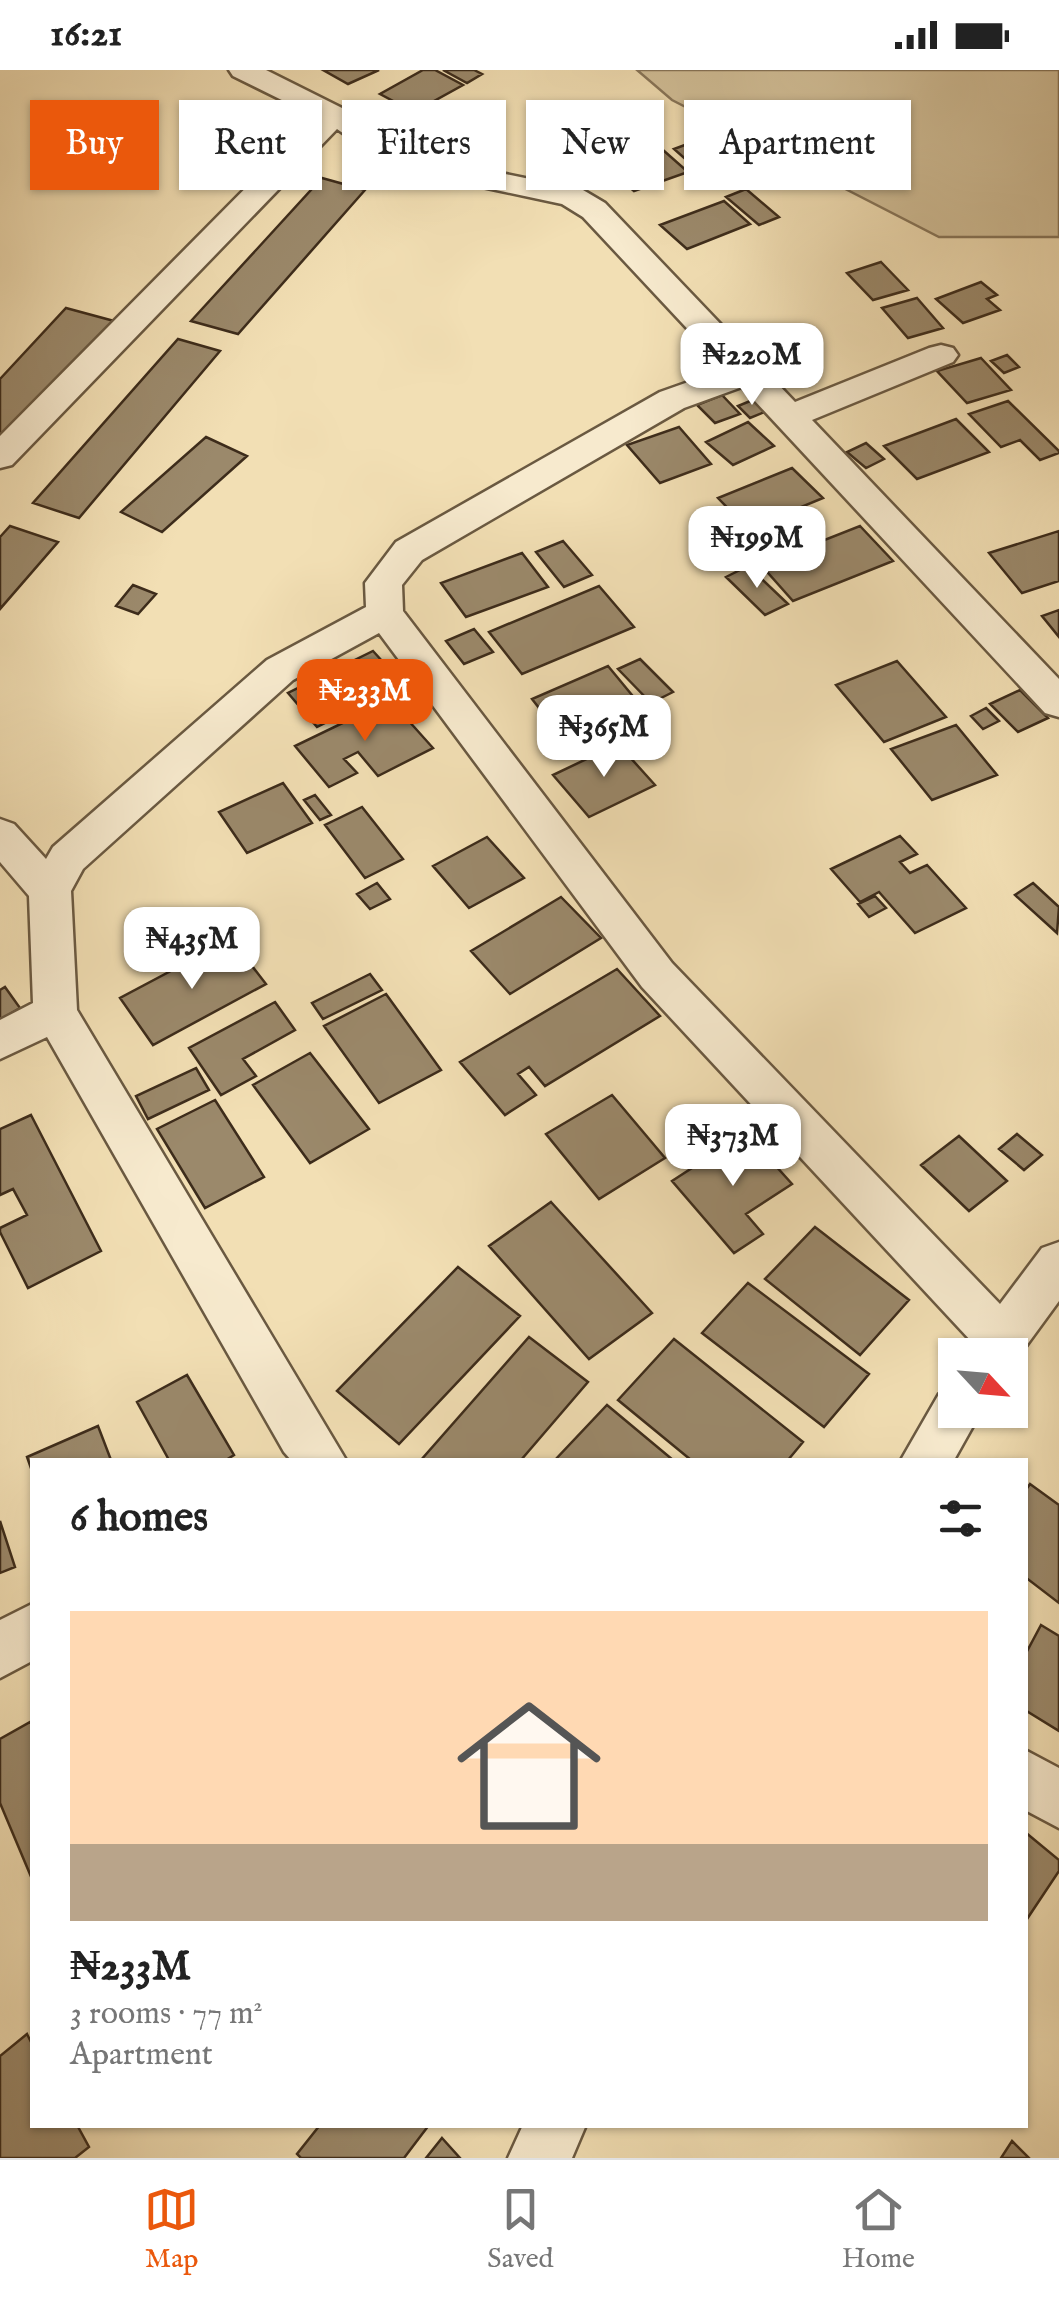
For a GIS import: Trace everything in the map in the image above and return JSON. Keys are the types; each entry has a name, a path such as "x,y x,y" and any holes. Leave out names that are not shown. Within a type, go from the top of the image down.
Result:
{"street":[{"path":"243,70 334,115 404,162 572,197 594,210 1059,703"},
{"path":"0,457 334,115"},
{"path":"789,417 942,355"},
{"path":"748,373 672,400 409,551 384,583 385,612 657,974 988,1338"},
{"path":"301,1452 55,1012 50,891 68,858 280,670 385,612"},
{"path":"0,835 50,891"},
{"path":"0,1041 55,1012"},
{"path":"1003,1338 1057,1268"},
{"path":"927,1458 946,1428"},
{"path":"0,1651 30,1631"},
{"path":"1028,1780 1059,1800"},
{"path":"540,2158 555,2128"}],"shaded area":[{"path":"637,70 1059,70 1059,237 939,237 847,190 911,190 911,100 684,100 684,106"}],"building":[{"path":"323,70 379,70 348,84"},
{"path":"423,70 435,70 463,85 436,100 391,100 380,94"},
{"path":"443,70 474,70 482,74 467,83"},
{"path":"684,145 684,158 674,149"},
{"path":"664,151 684,168 684,173 664,180"},
{"path":"322,178 342,184 342,190 365,190 238,334 191,321 311,190 322,190"},
{"path":"747,190 779,217 759,225 726,197"},
{"path":"724,201 750,224 687,249 660,225"},
{"path":"881,262 908,290 873,300 847,273"},
{"path":"981,282 997,295 987,299 1000,310 963,323 936,299"},
{"path":"917,298 943,328 908,338 882,308"},
{"path":"66,308 114,321 0,448 0,379"},
{"path":"178,339 220,351 79,518 33,503"},
{"path":"1007,355 1019,367 1004,373 991,361"},
{"path":"981,358 1011,390 967,403 937,371"},
{"path":"722,395 740,414 715,423 697,405"},
{"path":"755,399 767,411 750,418 738,406"},
{"path":"1008,401 1059,453 1040,460 1020,440 1001,447 969,414"},
{"path":"956,419 989,452 917,479 884,446"},
{"path":"748,422 774,446 733,465 706,442"},
{"path":"679,427 711,464 660,483 627,445"},
{"path":"206,437 247,456 162,532 121,512"},
{"path":"866,443 884,459 866,468 847,452"},
{"path":"792,468 823,498 748,529 718,498"},
{"path":"10,526 58,542 0,609 0,537"},
{"path":"860,526 893,561 793,601 761,565"},
{"path":"1059,531 1059,581 1022,593 989,553"},
{"path":"563,541 592,575 564,587 536,552"},
{"path":"522,553 548,587 466,617 441,583"},
{"path":"748,566 788,604 765,615 726,577"},
{"path":"133,585 156,594 138,614 116,606"},
{"path":"599,586 634,627 522,674 489,632"},
{"path":"1059,610 1059,637 1042,616"},
{"path":"474,629 493,652 464,664 446,641"},
{"path":"373,651 403,684 317,727 288,693"},
{"path":"640,659 673,692 651,703 618,669"},
{"path":"897,661 946,717 884,742 836,685"},
{"path":"608,666 641,706 564,740 532,699"},
{"path":"420,684 432,698 408,709 396,694"},
{"path":"1020,690 1048,718 1018,732 990,704"},
{"path":"390,700 433,748 378,776 358,752 344,759 357,773 329,787 295,746"},
{"path":"986,708 999,721 983,729 971,716"},
{"path":"956,725 997,775 932,800 891,749"},
{"path":"618,744 655,785 589,817 553,775"},
{"path":"283,783 312,823 247,853 219,812"},
{"path":"315,795 331,815 320,820 304,800"},
{"path":"362,807 403,859 365,878 325,825"},
{"path":"900,836 917,854 900,862 910,873 927,865 966,908 915,933 879,892 860,902 831,869"},
{"path":"487,837 524,878 469,908 433,866"},
{"path":"377,883 390,899 370,909 357,894"},
{"path":"1033,883 1059,907 1057,933 1015,895"},
{"path":"875,896 886,908 869,917 858,904"},
{"path":"561,897 601,938 510,994 471,951"},
{"path":"231,939 266,984 153,1045 120,998"},
{"path":"617,969 660,1016 545,1086 529,1067 518,1074 536,1095 505,1115 460,1062"},
{"path":"370,974 382,990 323,1019 312,1003"},
{"path":"5,987 20,1008 0,1020 0,990"},
{"path":"386,994 441,1070 379,1103 324,1026"},
{"path":"275,1002 295,1030 243,1059 256,1076 221,1095 189,1048"},
{"path":"310,1053 369,1129 310,1163 253,1085"},
{"path":"196,1068 209,1090 148,1119 136,1096"},
{"path":"612,1095 665,1158 599,1199 546,1134"},
{"path":"215,1100 264,1177 205,1208 157,1129"},
{"path":"31,1115 101,1251 28,1288 0,1232 0,1228 27,1215 13,1189 0,1195 0,1129"},
{"path":"746,1133 792,1184 746,1214 763,1234 734,1253 672,1181"},
{"path":"1017,1134 1042,1155 1024,1170 999,1149"},
{"path":"959,1136 1007,1181 969,1211 921,1165"},
{"path":"551,1202 652,1313 589,1359 489,1246"},
{"path":"815,1227 909,1300 860,1355 765,1279"},
{"path":"458,1267 520,1316 399,1444 337,1391"},
{"path":"748,1283 869,1374 824,1427 702,1333"},
{"path":"529,1337 588,1382 523,1458 423,1458"},
{"path":"674,1339 803,1442 790,1458 689,1458 618,1400"},
{"path":"187,1375 234,1455 168,1458 137,1402"},
{"path":"607,1405 671,1458 557,1458"},
{"path":"98,1426 110,1458 30,1458 30,1465 27,1457"},
{"path":"1030,1484 1059,1505 1059,1603 1028,1579"},
{"path":"0,1521 15,1567 0,1573"},
{"path":"1041,1625 1059,1636 1059,1731 1028,1712 1028,1649"},
{"path":"30,1722 30,1874 0,1803 0,1739"},
{"path":"1028,1834 1059,1860 1059,1871 1028,1918"},
{"path":"27,2034 30,2128 79,2128 89,2147 75,2158 0,2158 0,2056"},
{"path":"318,2128 427,2128 404,2158 301,2158 297,2154"},
{"path":"442,2138 460,2158 426,2158"},
{"path":"1012,2141 1029,2158 1001,2158"}]}
